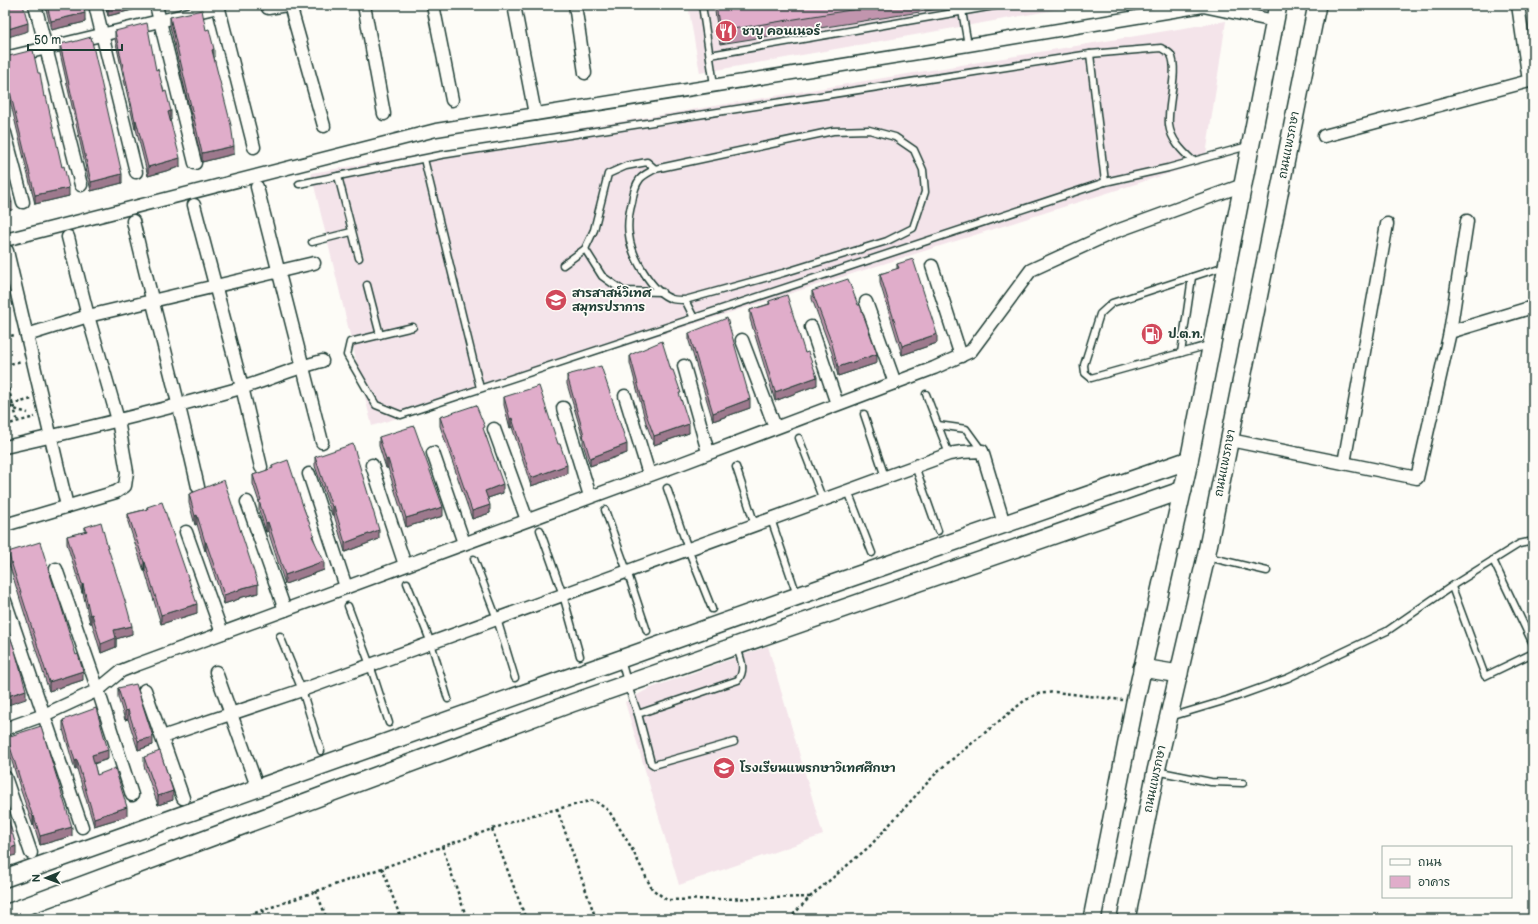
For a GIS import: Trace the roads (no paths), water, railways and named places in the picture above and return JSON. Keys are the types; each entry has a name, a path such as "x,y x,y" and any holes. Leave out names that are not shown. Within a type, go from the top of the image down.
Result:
{"street":[{"path":"35,5 81,185"},
{"path":"95,5 136,172"},
{"path":"156,5 194,163"},
{"path":"268,8 289,5 324,126"},
{"path":"364,5 384,114"},
{"path":"433,5 452,100"},
{"path":"514,5 535,114"},
{"path":"575,5 585,73"},
{"name":"ถนนแพรกษา","path":"1126,919 1156,771 1206,557 1317,5"},
{"path":"1324,136 1531,80 1518,5"},
{"path":"5,58 218,6 254,147"},
{"path":"67,506 51,436 22,337 6,246 436,130 1203,6 1276,13 1183,490 1142,668 1092,919"},
{"path":"5,133 23,202"},
{"path":"5,729 44,715 98,690 121,671 934,368 971,351 1031,270 1114,232 1243,185"},
{"path":"257,188 322,442"},
{"path":"194,206 242,387 261,467"},
{"path":"133,221 179,404 198,487"},
{"path":"1230,440 1417,478 1450,332 1467,221"},
{"path":"1344,463 1387,224"},
{"path":"5,525 116,492 125,486 127,472 118,420 88,316 68,237"},
{"path":"22,337 88,316 314,263"},
{"path":"932,266 961,356"},
{"path":"866,302 895,383"},
{"path":"1450,332 1533,307"},
{"path":"811,327 837,404"},
{"path":"742,340 775,427"},
{"path":"5,447 118,420 242,387 302,366 322,361"},
{"path":"684,366 708,452"},
{"path":"625,396 649,474"},
{"path":"563,408 590,496"},
{"path":"494,429 527,520"},
{"path":"162,737 370,666 949,454 982,451 1004,524"},
{"path":"433,453 464,543"},
{"path":"5,878 798,596 1189,460"},
{"path":"372,465 405,565"},
{"path":"309,474 346,587"},
{"path":"5,914 557,709 737,649 1183,490"},
{"path":"247,502 285,610"},
{"path":"186,532 222,633"},
{"path":"56,569 98,690 132,795"},
{"path":"5,602 82,826"},
{"path":"1142,668 1179,674"},
{"path":"216,672 254,778"},
{"path":"145,690 183,798"},
{"path":"5,777 31,853"}],"lane":[{"path":"702,5 714,85"},
{"path":"710,55 962,8 1000,5"},
{"path":"962,8 968,45"},
{"path":"299,184 424,159 1090,54 1161,48 1171,54 1174,67 1169,126 1178,146 1192,160"},
{"path":"1090,54 1105,182"},
{"path":"869,130 895,137 914,150 923,170 925,192 913,228 888,242 685,300 672,298 662,292 652,283 641,268 629,236 628,219 634,192 640,179 655,169 833,131 869,130"},
{"path":"413,327 350,342 347,355 376,405 400,414 1105,182 1168,168 1192,160 1250,145"},
{"path":"424,159 480,388"},
{"path":"563,265 585,249 594,230 608,174 626,166 646,162 655,169"},
{"path":"338,176 351,232 359,258"},
{"path":"312,242 351,232"},
{"path":"585,249 602,276 623,291 662,292"},
{"path":"1211,344 1092,378 1085,373 1084,365 1100,314 1112,303 1226,266"},
{"path":"1180,353 1192,277"},
{"path":"367,285 380,335"},
{"path":"685,300 694,318"},
{"path":"926,394 949,454"},
{"path":"864,414 885,477"},
{"path":"938,425 966,429 982,451"},
{"path":"799,438 823,500"},
{"path":"736,466 755,525"},
{"path":"915,466 938,531"},
{"path":"667,488 688,549 712,608"},
{"path":"848,491 872,553"},
{"path":"605,510 647,631"},
{"path":"771,519 798,596"},
{"path":"540,530 563,595 580,656"},
{"path":"1168,718 1227,700 1288,678 1387,632 1493,560 1519,544 1533,541"},
{"path":"1206,557 1266,571"},
{"path":"474,559 497,619 515,678"},
{"path":"1493,560 1533,644"},
{"path":"407,583 431,643 448,699"},
{"path":"1452,587 1485,676 1533,653"},
{"path":"348,606 389,723"},
{"path":"280,636 302,690 321,751"},
{"path":"638,714 738,680 742,675 743,669 737,649"},
{"path":"621,660 638,714 651,763 654,765 734,742"},
{"path":"1156,771 1211,782 1243,784"}],"place":[{"name":"ชาบู คอนเนอร์","path":"726,31"},
{"name":"สารสาสน์วิเทศ สมุทรปราการ","path":"556,300"},
{"name":"ป.ต.ท.","path":"1152,334"},
{"name":"โรงเรียนแพรกษาวิเทศศึกษา","path":"724,768"}]}
